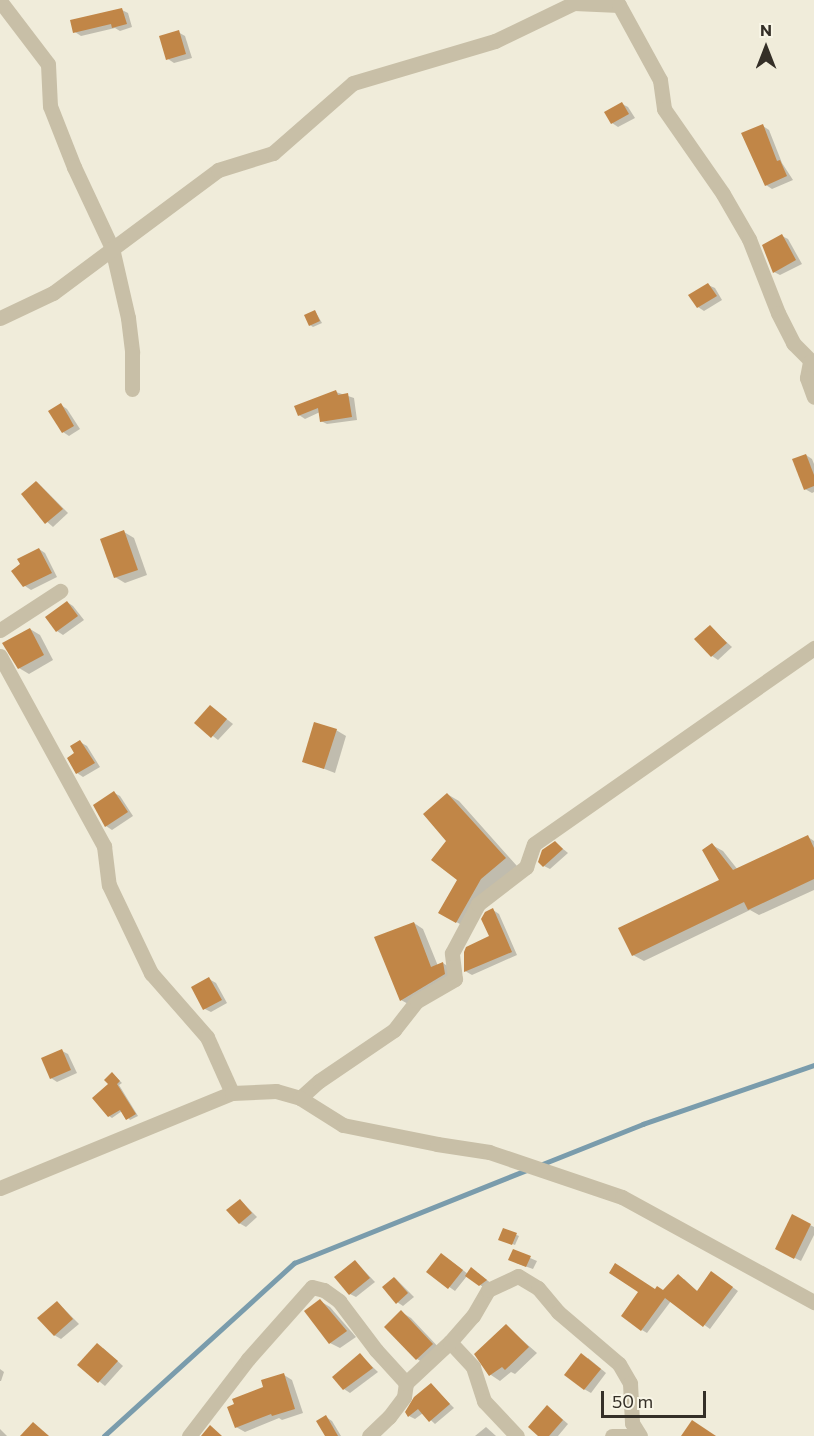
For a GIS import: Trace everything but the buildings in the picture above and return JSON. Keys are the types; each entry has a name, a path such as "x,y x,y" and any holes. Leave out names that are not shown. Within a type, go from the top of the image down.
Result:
{"street":[{"path":"0,2 48,64 50,106 74,167 112,248 128,318 132,353 132,389"},
{"path":"0,318 53,293 218,170 273,153 353,83 495,41 574,3 620,3 660,80 664,109 723,194 749,239 778,313 794,343 812,363 807,378 814,397"},
{"path":"0,630 60,591"},
{"path":"300,1098 319,1081 394,1030 417,1001 455,979 452,953 478,904 526,867 534,844 814,648"},
{"path":"0,656 104,846 109,885 151,973 207,1037 232,1093"},
{"path":"0,1188 232,1093 276,1091 300,1098 343,1125 489,1152 622,1197 814,1302"},
{"path":"369,1436 389,1417 404,1397 406,1383 450,1342 473,1316 488,1290 518,1276 538,1288 558,1312 619,1364 630,1383 632,1424 640,1436"},
{"path":"189,1436 248,1359 312,1287 324,1290 339,1301 376,1350 406,1383"},
{"path":"450,1342 472,1367 484,1401 517,1436"},
{"path":"612,1436 629,1436"}],"waterway":[{"path":"540,1165 643,1124 814,1065"},
{"path":"104,1436 294,1263 527,1170"}]}
